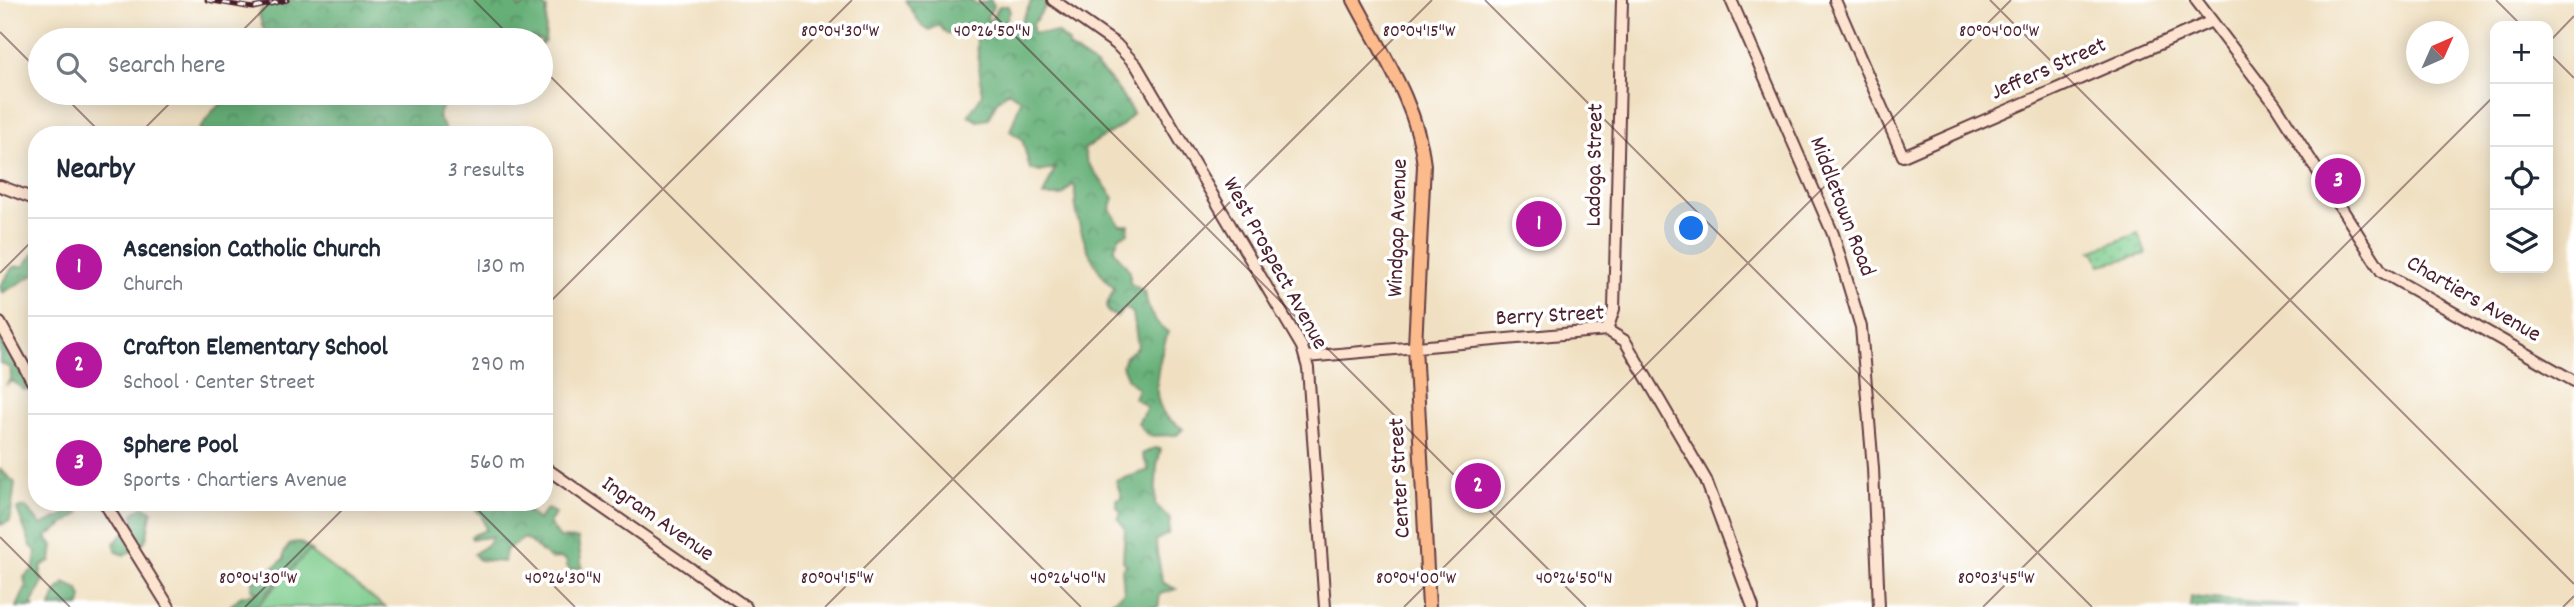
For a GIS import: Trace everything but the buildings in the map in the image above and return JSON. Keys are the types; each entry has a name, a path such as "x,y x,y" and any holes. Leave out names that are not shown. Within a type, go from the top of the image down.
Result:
{"main road":[{"name":"Windgap Avenue","path":"1354,0 1413,114 1422,145 1424,165 1415,346"},
{"name":"Center Street","path":"1415,346 1429,607"}],"street":[{"name":"West Prospect Avenue","path":"1053,0 1116,44 1136,65 1306,357 1325,607"},
{"name":"Ladoga Street","path":"1607,330 1614,309 1622,0"},
{"name":"Middletown Road","path":"1731,0 1833,234 1861,327 1873,468 1880,607"},
{"name":"Jeffers Street","path":"1835,0 1903,156 2212,21"},
{"name":"Chartiers Avenue","path":"2196,0 2275,104 2382,272 2574,382"},
{"path":"0,186 28,197"},
{"path":"0,323 28,374"},
{"name":"Berry Street","path":"1306,357 1607,330 1625,341 1706,480 1753,607"},
{"name":"Ingram Avenue","path":"553,473 746,607"},
{"path":"110,511 169,607"}],"green space":[{"path":"289,0 516,0 519,8 535,0 547,9 546,28 263,28 259,15 262,9"},
{"path":"905,0 968,0 977,4 990,0 994,5 986,19 990,21 999,6 1008,6 1010,12 1004,24 1005,32 1021,22 1032,0 1044,0 1047,5 1033,24 1033,33 1058,33 1069,43 1068,48 1089,60 1106,75 1127,102 1133,113 1123,125 1084,149 1087,162 1114,198 1110,209 1120,225 1129,225 1128,233 1119,237 1114,250 1130,271 1130,283 1145,292 1152,315 1168,332 1158,374 1157,396 1165,415 1183,429 1177,435 1148,436 1138,423 1147,407 1134,398 1138,389 1128,380 1122,366 1125,357 1138,347 1133,313 1125,308 1117,317 1109,313 1106,307 1114,288 1097,267 1084,241 1077,212 1075,186 1072,185 1062,196 1043,196 1055,168 1040,172 1030,169 1022,139 1010,131 1021,100 1008,91 997,101 988,119 978,121 968,116 982,95 976,35 966,27 947,34 939,25 929,30 921,25"},
{"path":"220,105 443,105 438,117 444,126 202,126"},
{"path":"2138,233 2146,254 2100,265 2096,254 2091,251"},
{"path":"28,261 28,278 2,293 0,286 13,267 24,266"},
{"path":"0,321 19,353 17,366 28,381 28,388 24,390 13,381 7,384 11,377 10,368 0,363"},
{"path":"1155,448 1161,449 1157,465 1155,504 1170,519 1168,534 1156,540 1157,551 1162,582 1176,589 1160,594 1158,607 1104,607 1124,592 1122,569 1127,565 1123,561 1125,528 1118,519 1121,512 1117,507 1117,500 1122,498 1116,481 1149,470 1142,454"},
{"path":"0,469 15,483 10,521 0,525"},
{"path":"26,507 41,525 72,511 80,513 46,537 53,545 51,561 42,565 40,575 43,581 31,605 35,607 17,607 26,587 24,577 33,570 37,552 31,546 17,509"},
{"path":"137,511 152,511 147,538 124,555 117,552 114,543 134,524 133,514"},
{"path":"477,511 528,511 538,520 545,511 556,513 549,523 560,538 578,539 582,568 570,570 566,565 568,562 561,558 551,559 525,538 506,550 504,562 479,560 474,554 489,543 492,537 472,539 471,536 486,530 482,516"},
{"path":"300,542 312,551 312,558 295,571 287,570 257,607 229,607 240,597 257,592 252,589 253,580 272,574 273,568 284,559 284,552 291,543"},
{"path":"309,551 385,607 256,607"},
{"path":"64,583 78,589 82,597 80,606 51,607 56,593"},
{"path":"2191,597 2299,607 2190,607"}],"railway":[{"path":"207,0 253,8 287,0"}],"place":[{"name":"Sphere Pool","path":"2338,181"},
{"name":"Ascension Catholic Church","path":"1539,224"},
{"name":"Crafton Elementary School","path":"1478,486"}]}
